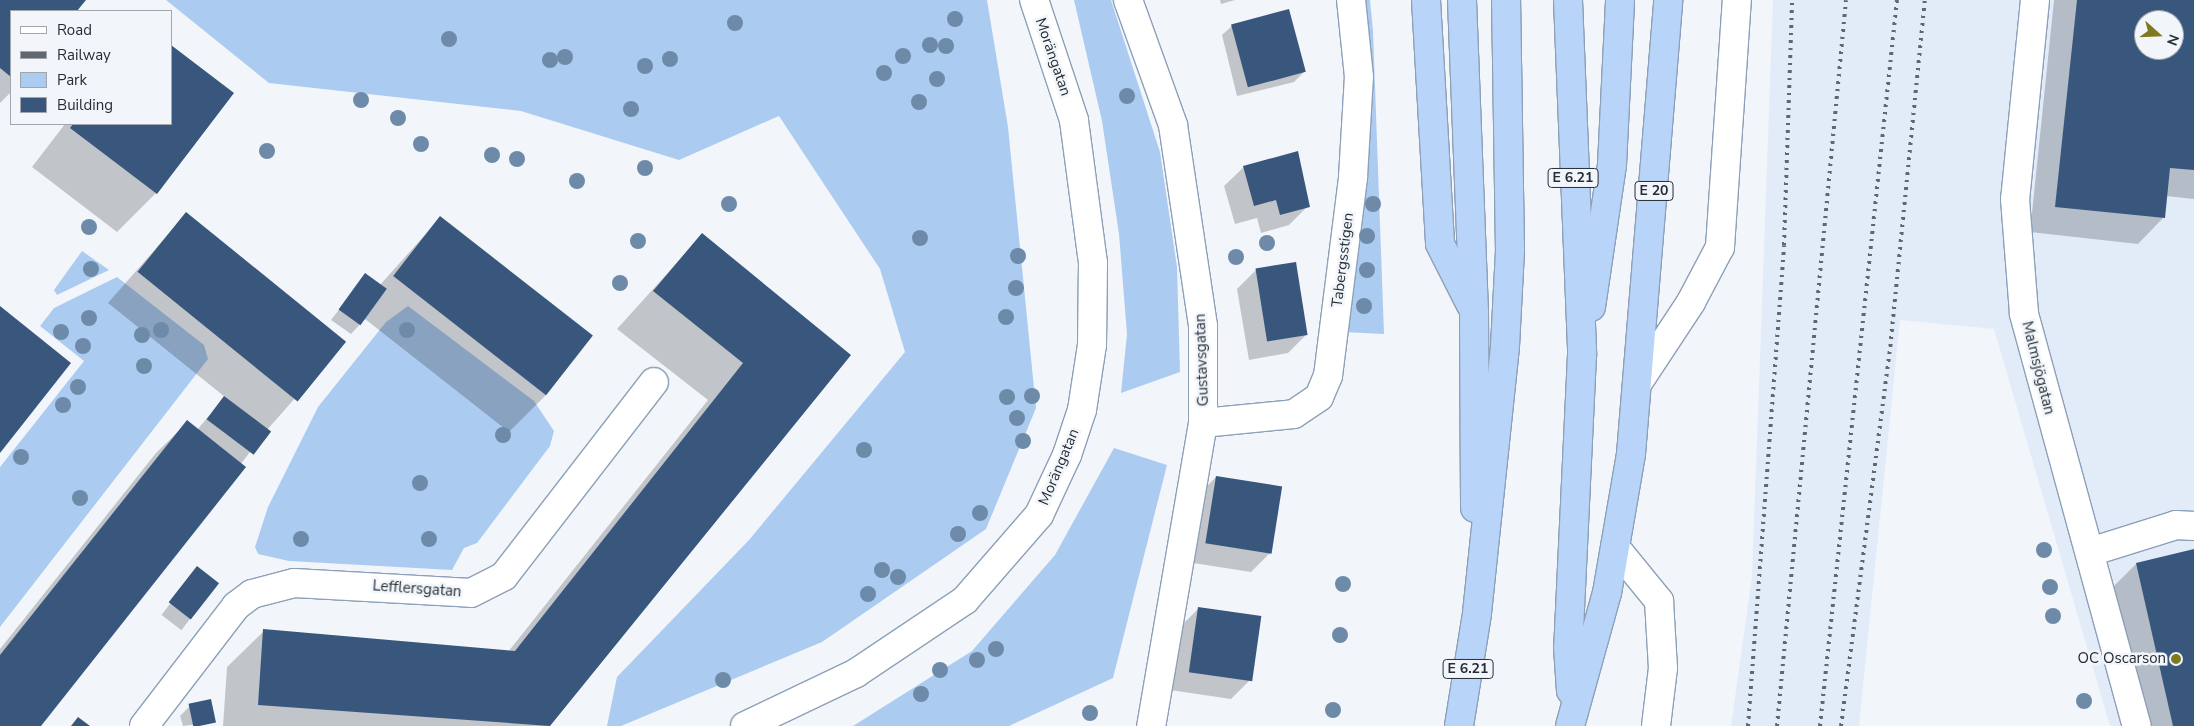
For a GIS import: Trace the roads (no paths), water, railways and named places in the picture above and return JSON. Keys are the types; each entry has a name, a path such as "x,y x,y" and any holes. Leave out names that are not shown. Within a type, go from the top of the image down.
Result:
{"highway":[{"path":"1426,0 1440,244 1474,311"},
{"path":"1462,0 1474,311 1477,613"},
{"name":"E 6.21","path":"1458,726 1477,613 1494,463 1510,251 1506,0"},
{"name":"E 6.21","path":"1568,0 1582,355 1568,647 1571,717"},
{"path":"1582,355 1608,207 1620,0"},
{"name":"E 20","path":"1571,717 1607,593 1640,381 1668,0"}],"street":[{"name":"Morängatan","path":"745,726 856,672 965,600 1038,515 1067,455 1082,410 1092,345 1093,263 1074,120 1034,0"},
{"name":"Gustavsgatan","path":"1128,0 1173,126 1203,326 1203,423 1151,726"},
{"name":"Tabergsstigen","path":"1203,423 1294,414 1319,396 1328,376 1354,167 1359,77 1351,0"},
{"path":"1640,381 1691,302 1720,247 1737,0"},
{"name":"Malmsjögatan","path":"2035,0 2015,199 2016,243 2024,314 2042,390 2090,552 2137,726"},
{"name":"Lefflersgatan","path":"144,726 236,606 252,594 294,583 471,593 496,581 654,382"},
{"path":"2090,552 2176,525 2194,526"},
{"path":"1615,547 1659,601 1662,668 1656,726"}],"railway":[{"path":"1748,726 1784,245 1792,0"},
{"path":"1777,726 1846,0"},
{"path":"1820,726 1897,0"},
{"path":"1841,726 1891,339 1925,0"}],"place":[{"name":"OC Oscarson","path":"2176,659"}]}
